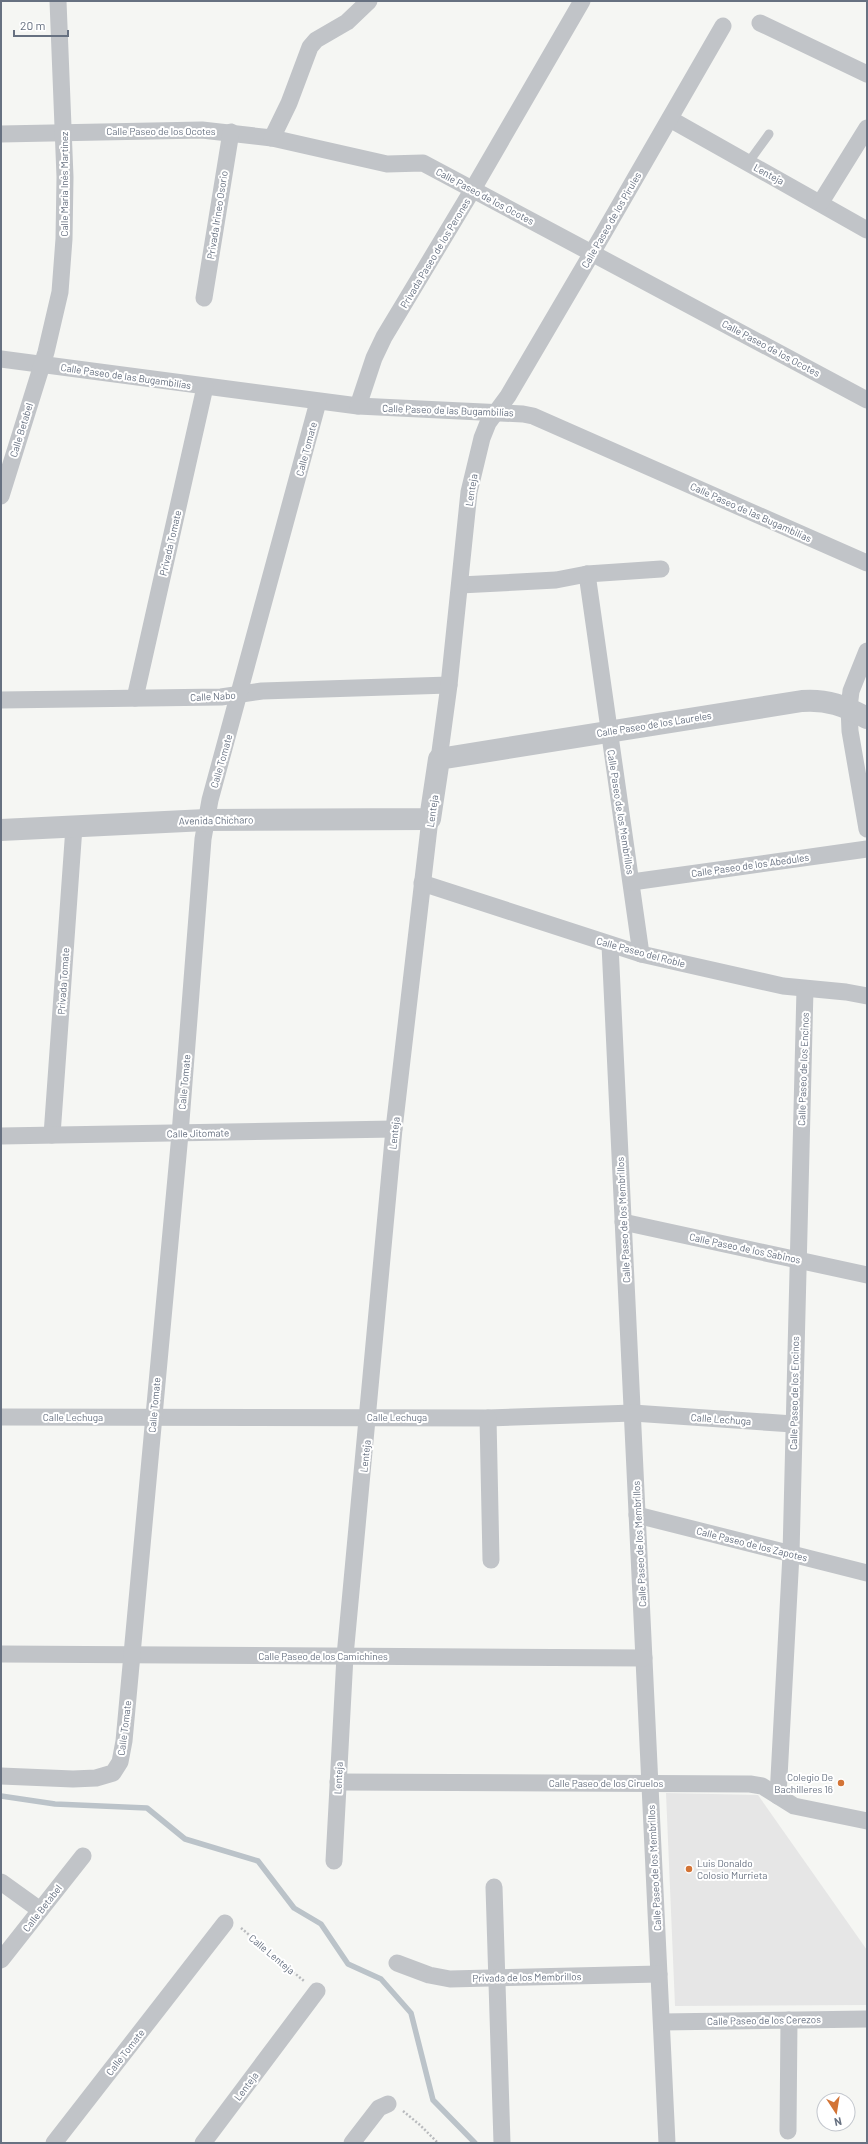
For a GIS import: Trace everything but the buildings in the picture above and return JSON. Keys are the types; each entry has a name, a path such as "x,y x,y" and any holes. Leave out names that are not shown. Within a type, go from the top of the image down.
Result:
{"street":[{"name":"Calle María Inés Martínez","path":"42,365 60,292 64,239 63,132 58,1"},
{"path":"272,138 289,103 310,47 316,40 347,22 369,1"},
{"name":"Privada Paseo de los Perones","path":"358,406 374,358 384,338 473,189 582,1"},
{"path":"760,23 867,74"},
{"name":"Calle Paseo de los Pirules","path":"495,411 508,396 723,26"},
{"name":"Lenteja","path":"670,118 748,163 821,202 867,230"},
{"path":"821,202 867,128"},
{"name":"Calle Paseo de los Ocotes","path":"1,134 202,130 231,132 272,138 387,164 423,163 867,400"},
{"name":"Privada Irineo Osorio","path":"204,298 231,132"},
{"name":"Calle Paseo de las Bugambilias","path":"1,359 318,402 358,406 495,411 533,416 867,563"},
{"name":"Calle Betabel","path":"1,496 42,365"},
{"name":"Privada Tomate","path":"136,698 205,387"},
{"name":"Calle Tomate","path":"1,1776 73,1779 96,1778 113,1773 120,1762 124,1741 180,1134 206,820 318,402"},
{"name":"Lenteja","path":"334,1861 345,1656 369,1417 394,1129 422,883 449,685 469,492 482,438 495,411"},
{"path":"460,585 556,580 587,574 661,569"},
{"name":"Calle Paseo de los Membrillos","path":"587,574 608,731 642,954"},
{"path":"867,650 851,691 858,713 850,731 867,829"},
{"name":"Calle Nabo","path":"1,700 221,697 262,691 449,685"},
{"name":"Calle Paseo de los Laureles","path":"439,760 608,731 802,701 827,701 858,713"},
{"name":"Avenida Chícharo","path":"1,830 206,820 430,820"},
{"name":"Privada Tomate","path":"52,1135 74,827"},
{"name":"Calle Paseo de los Abedules","path":"632,882 867,849"},
{"name":"Calle Paseo del Roble","path":"422,883 610,945 642,954 760,982 805,989 846,992 867,996"},
{"name":"Calle Paseo de los Membrillos","path":"610,945 667,2143"},
{"name":"Calle Paseo de los Encinos","path":"778,1796 791,1554 797,1259 805,989"},
{"name":"Calle Jitomate","path":"1,1136 394,1129"},
{"name":"Calle Paseo de los Sabinos","path":"623,1222 867,1275"},
{"name":"Calle Lechuga","path":"1,1416 153,1418 488,1418 632,1413 793,1424"},
{"path":"488,1418 491,1560"},
{"name":"Calle Paseo de los Zapotes","path":"637,1515 867,1573"},
{"name":"Calle Paseo de los Camichines","path":"1,1654 644,1658"},
{"name":"Calle Paseo de los Ciruelos","path":"338,1782 750,1784 762,1786 794,1806 867,1821"},
{"name":"Calle Betabel","path":"1,1960 83,1856"},
{"path":"1,1882 40,1910"},
{"path":"494,1887 502,2143"},
{"name":"Calle Tomate","path":"54,2143 225,1923"},
{"name":"Privada de los Membrillos","path":"397,1963 439,1978 497,1979 659,1974"},
{"name":"Lenteja","path":"203,2143 317,1991"},
{"name":"Calle Paseo de los Cerezos","path":"662,2022 867,2018"},
{"path":"788,2132 789,2020"},
{"path":"352,2143 379,2108 388,2104"}],"lane":[{"path":"748,163 769,134"}],"path":[{"name":"Calle Lenteja","path":"225,1923 236,1923 317,1991"},
{"path":"388,2104 398,2107 420,2125 438,2143"}],"shaded area":[{"path":"666,1793 758,1795 867,1950 867,2005 675,2006"}],"waterway":[{"path":"1,1796 55,1804 147,1808 185,1839 258,1861 294,1908 321,1924 348,1964 381,1979 411,2013 433,2100 475,2143"}],"place":[{"name":"Colegio De Bachilleres 16","path":"841,1783"},
{"name":"Luis Donaldo Colosio Murrieta","path":"689,1869"}]}
